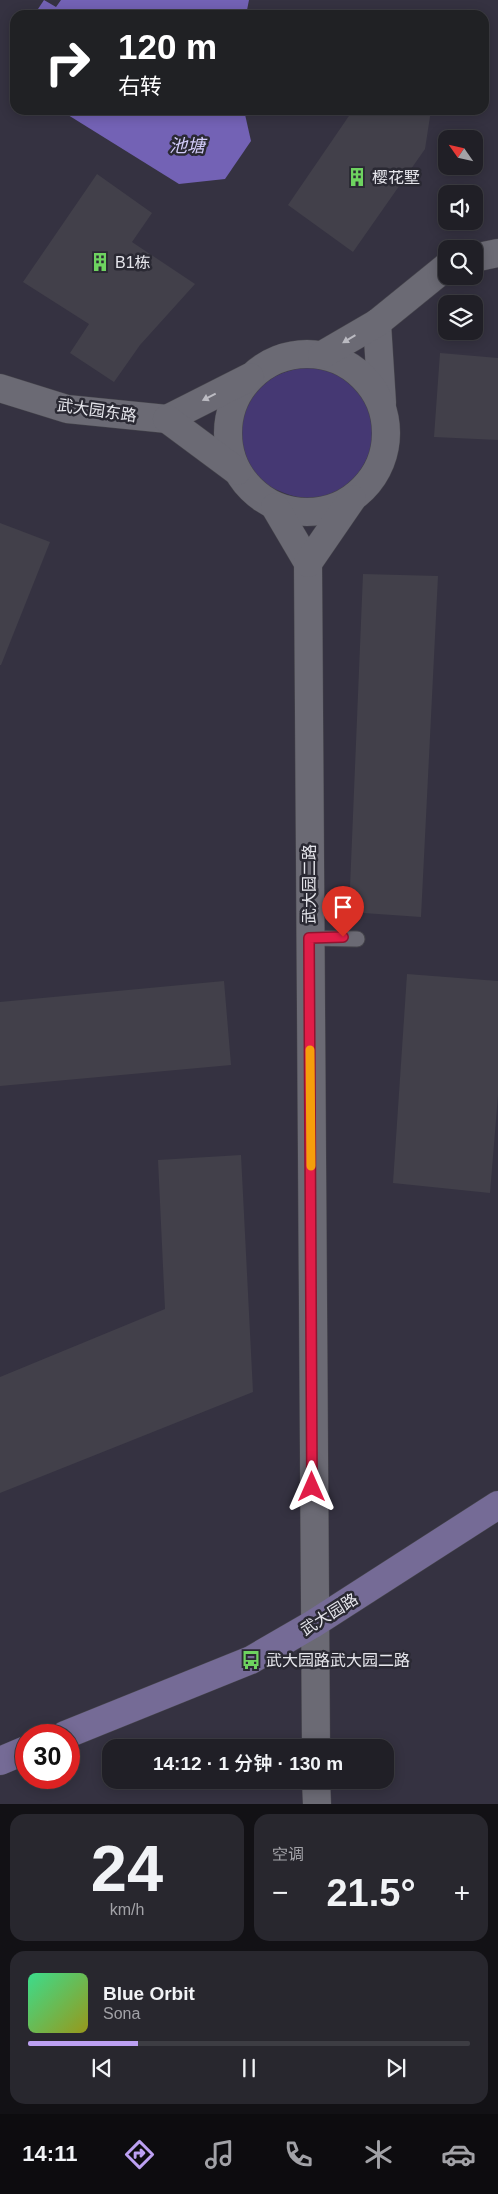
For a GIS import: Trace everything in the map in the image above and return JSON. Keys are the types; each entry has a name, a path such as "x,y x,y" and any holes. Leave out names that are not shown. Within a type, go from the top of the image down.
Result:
{"street":[{"path":"483,256 498,253"},
{"path":"322,355 376,323 438,274"},
{"path":"275,507 308,563 352,499 371,481 383,457 387,430 382,404 376,323"},
{"path":"352,499 328,510 301,513 275,507 253,492 237,471 167,418 251,376 273,362 297,354 322,355 347,364 368,382 382,404"},
{"path":"237,471 228,447 228,421 236,397 251,376"},
{"name":"武大园东路","path":"0,388 67,409 167,418"},
{"name":"武大园二路","path":"308,563 313,1624 316,1739"},
{"name":"武大园路","path":"80,1729 251,1660 313,1624 498,1505"},
{"path":"0,1761 15,1755"},
{"path":"316,1789 317,1804"}],"lane":[{"path":"309,938 357,938"}],"shaded area":[{"path":"0,0 498,0 498,1804 0,1804"},
{"path":"306,366 341,376 363,395 373,419 372,445 361,469 343,488 319,497 290,495 263,482 251,469 241,437 242,417 257,390 278,375"}],"water":[{"path":"44,0 56,7 61,0 249,0 247,10 37,10"},
{"name":"池塘","path":"68,115 245,115 251,141 225,179 179,184"}],"building":[{"name":"樱花墅","path":"350,115 430,115 425,149 353,252 288,205"},
{"name":"B1栋","path":"97,174 152,213 132,242 195,284 140,345 114,382 70,353 89,324 23,282"},
{"path":"440,353 498,358 498,440 434,437"},
{"path":"0,523 50,542 1,665 0,665"},
{"path":"363,574 438,576 421,917 349,912"},
{"path":"407,974 498,981 498,1095 490,1193 393,1183"},
{"path":"224,981 231,1065 0,1086 0,1002"},
{"path":"241,1155 253,1392 0,1493 0,1377 165,1309 158,1160"}],"slow traffic":[{"path":"310,1050 311,1166"}],"place":[{"name":"樱花墅","path":"357,177"},
{"name":"B1栋","path":"100,262"},
{"name":"武大园路武大园二路","path":"251,1660"}],"route":[{"path":"312,1487 309,938 343,937"}]}
